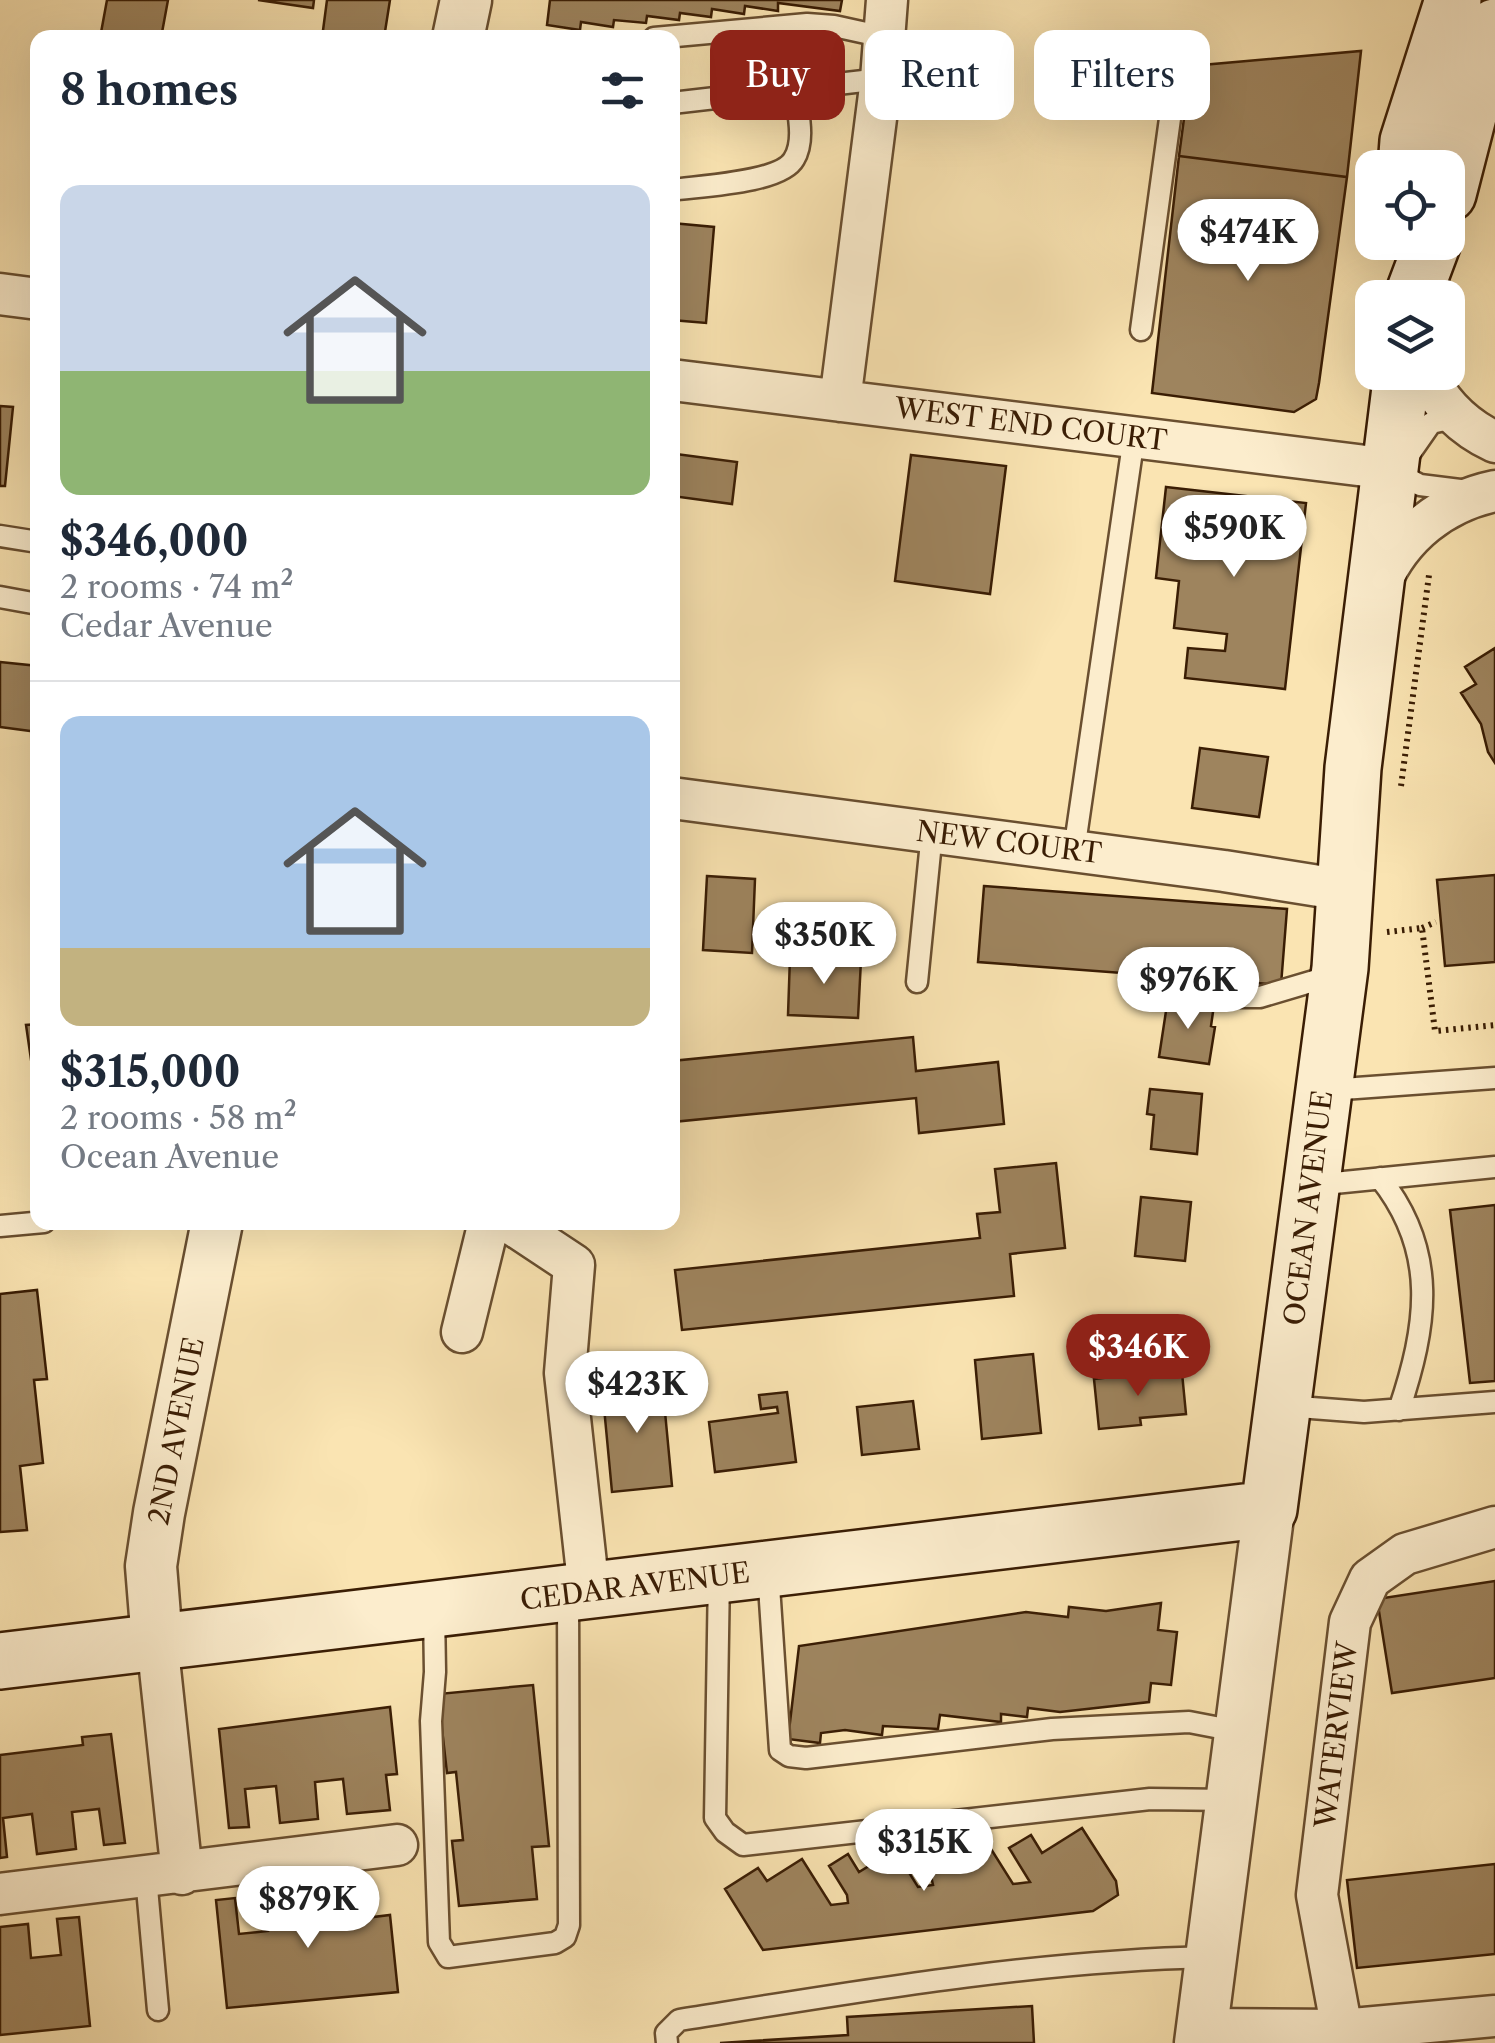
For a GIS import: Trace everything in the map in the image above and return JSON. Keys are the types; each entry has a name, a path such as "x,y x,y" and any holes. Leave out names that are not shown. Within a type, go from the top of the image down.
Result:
{"main road":[{"path":"1407,150 1420,0"},
{"path":"1408,150 1453,0"},
{"path":"1459,150 1495,27"},
{"name":"OCEAN AVENUE","path":"1269,1509 1339,973 1353,768 1400,390"},
{"name":"CEDAR AVENUE","path":"0,1661 1269,1509"}],"street":[{"path":"460,30 466,0"},
{"path":"840,401 876,120"},
{"path":"0,294 30,298"},
{"name":"WEST END COURT","path":"680,381 1390,469"},
{"path":"1435,390 1444,405 1482,435"},
{"path":"1374,597 1398,552 1416,532 1454,503 1495,490"},
{"name":"NEW COURT","path":"680,799 1344,890"},
{"name":"2ND AVENUE","path":"157,1641 152,1566 159,1513 215,1230"},
{"path":"462,1332 487,1230"},
{"path":"522,1230 574,1265 565,1372 578,1593"},
{"name":"OCEAN AVENUE","path":"1200,2036 1269,1509"},
{"name":"WATERVIEW","path":"1342,2030 1318,1895 1350,1622 1370,1579 1405,1554 1495,1528"},
{"path":"157,1641 164,1875"},
{"path":"0,1894 398,1845"},
{"path":"1200,2036 1342,2030 1495,2016"}],"lane":[{"path":"680,36 806,24 834,26 885,18"},
{"path":"680,102 710,98"},
{"path":"680,189 756,178 788,167 796,158 800,140 798,120"},
{"path":"1142,330 1170,120"},
{"path":"1390,469 1408,456 1431,423 1449,419 1482,435"},
{"path":"1074,851 1134,436"},
{"name":"WEST END COURT","path":"1390,469 1428,488 1495,490"},
{"path":"0,536 30,541"},
{"path":"0,597 30,603"},
{"path":"917,982 932,832"},
{"path":"1214,996 1260,996 1295,989 1339,973"},
{"path":"1322,1091 1495,1078"},
{"path":"1312,1185 1495,1167"},
{"path":"1380,1178 1410,1222 1422,1284 1424,1312 1419,1343 1400,1410"},
{"path":"0,1226 30,1223"},
{"path":"1284,1406 1364,1412 1495,1402"},
{"path":"743,1572 780,1750 788,1756 806,1758 935,1745 1052,1729 1189,1722 1240,1732"},
{"path":"743,1572 715,1818 725,1832 744,1845 1150,1799 1232,1800"},
{"path":"434,1610 432,1785 439,1942 448,1957 555,1944 565,1938 578,1593"},
{"path":"158,2010 164,1875"},
{"path":"668,2043 666,2033 679,2020 841,1994 1027,1970 1210,1957"}],"path":[{"path":"1381,933 1422,928 1436,922"},
{"path":"1422,928 1435,1032 1495,1025"}],"building":[{"path":"107,0 168,0 162,30 101,30"},
{"path":"258,0 314,0 313,8"},
{"path":"327,0 390,0 385,30 323,30"},
{"path":"550,0 842,0 840,11 778,3 778,11 745,6 744,14 712,9 711,17 680,13 679,20 647,16 646,23 614,20 613,27 581,22 580,30 547,25"},
{"path":"1361,51 1347,177 1179,156 1184,120 1210,120 1210,64"},
{"path":"1179,156 1347,177 1316,399 1294,412 1152,393"},
{"path":"680,224 714,227 706,323 680,321"},
{"path":"0,406 13,407 5,486 0,486"},
{"path":"680,455 737,462 732,504 680,497"},
{"path":"911,455 1006,466 990,594 895,581"},
{"path":"1166,487 1306,503 1285,689 1185,678 1188,648 1225,651 1227,634 1174,628 1179,581 1156,578"},
{"path":"1495,648 1495,763 1481,724 1461,693 1476,684 1465,667"},
{"path":"0,662 30,665 30,731 0,727"},
{"path":"1200,748 1268,757 1259,817 1192,808"},
{"path":"1495,875 1495,962 1445,966 1437,880"},
{"path":"707,876 755,879 752,953 703,950"},
{"path":"984,886 1287,909 1281,985 978,962"},
{"path":"790,957 861,960 858,1018 788,1015"},
{"path":"1168,998 1214,1005 1209,1064 1159,1057"},
{"path":"913,1037 916,1071 998,1062 1004,1124 919,1133 916,1098 680,1121 680,1060"},
{"path":"1150,1089 1202,1094 1197,1154 1151,1149 1154,1115 1147,1114"},
{"path":"1056,1163 1065,1248 1010,1254 1014,1296 682,1330 675,1270 980,1238 977,1214 1000,1212 995,1169"},
{"path":"1141,1197 1191,1202 1185,1261 1135,1256"},
{"path":"1495,1205 1495,1381 1470,1383 1450,1210"},
{"path":"37,1290 47,1379 34,1380 43,1463 20,1466 27,1530 0,1532 0,1294"},
{"path":"1033,1354 1041,1433 982,1439 975,1360"},
{"path":"1146,1373 1147,1377 1182,1373 1186,1414 1140,1418 1141,1425 1099,1429 1094,1379"},
{"path":"662,1380 672,1486 612,1492 602,1386"},
{"path":"787,1392 796,1462 715,1472 709,1422 778,1413 777,1407 761,1409 759,1395"},
{"path":"913,1401 919,1449 862,1455 857,1407"},
{"path":"1495,1581 1495,1678 1392,1693 1377,1599"},
{"path":"1161,1603 1158,1630 1177,1632 1171,1685 1151,1683 1149,1702 1060,1712 1028,1708 1027,1717 1001,1714 1001,1722 940,1715 938,1729 883,1726 882,1735 845,1730 821,1733 820,1743 788,1739 799,1646 1026,1612 1068,1617 1069,1607 1106,1611"},
{"path":"533,1685 549,1846 532,1847 537,1899 459,1906 452,1841 463,1840 456,1772 447,1773 438,1694"},
{"path":"390,1707 397,1774 386,1775 390,1810 347,1814 343,1779 315,1782 318,1819 280,1823 276,1786 245,1789 249,1827 229,1828 219,1729"},
{"path":"111,1734 125,1843 104,1845 99,1809 72,1812 76,1849 37,1854 32,1814 3,1818 7,1857 0,1858 0,1755 83,1745 82,1737"},
{"path":"1082,1828 1116,1881 1118,1895 1093,1911 763,1950 725,1889 758,1868 767,1881 802,1859 831,1905 848,1903 829,1866 848,1854 859,1872 895,1850 918,1887 933,1885 920,1857 940,1845 951,1863 986,1841 1013,1884 1030,1882 1009,1848 1031,1835 1042,1853"},
{"path":"1495,1864 1495,1954 1357,1968 1347,1880"},
{"path":"370,1881 373,1917 390,1915 398,1992 227,2008 216,1900 235,1898 239,1934 268,1931 265,1894 303,1890 306,1926 335,1923 332,1885"},
{"path":"79,1917 90,2026 0,2035 0,1927 28,1924 31,1958 61,1955 57,1919"},
{"path":"1032,2006 1034,2043 720,2043 848,2035 847,2017"}]}
